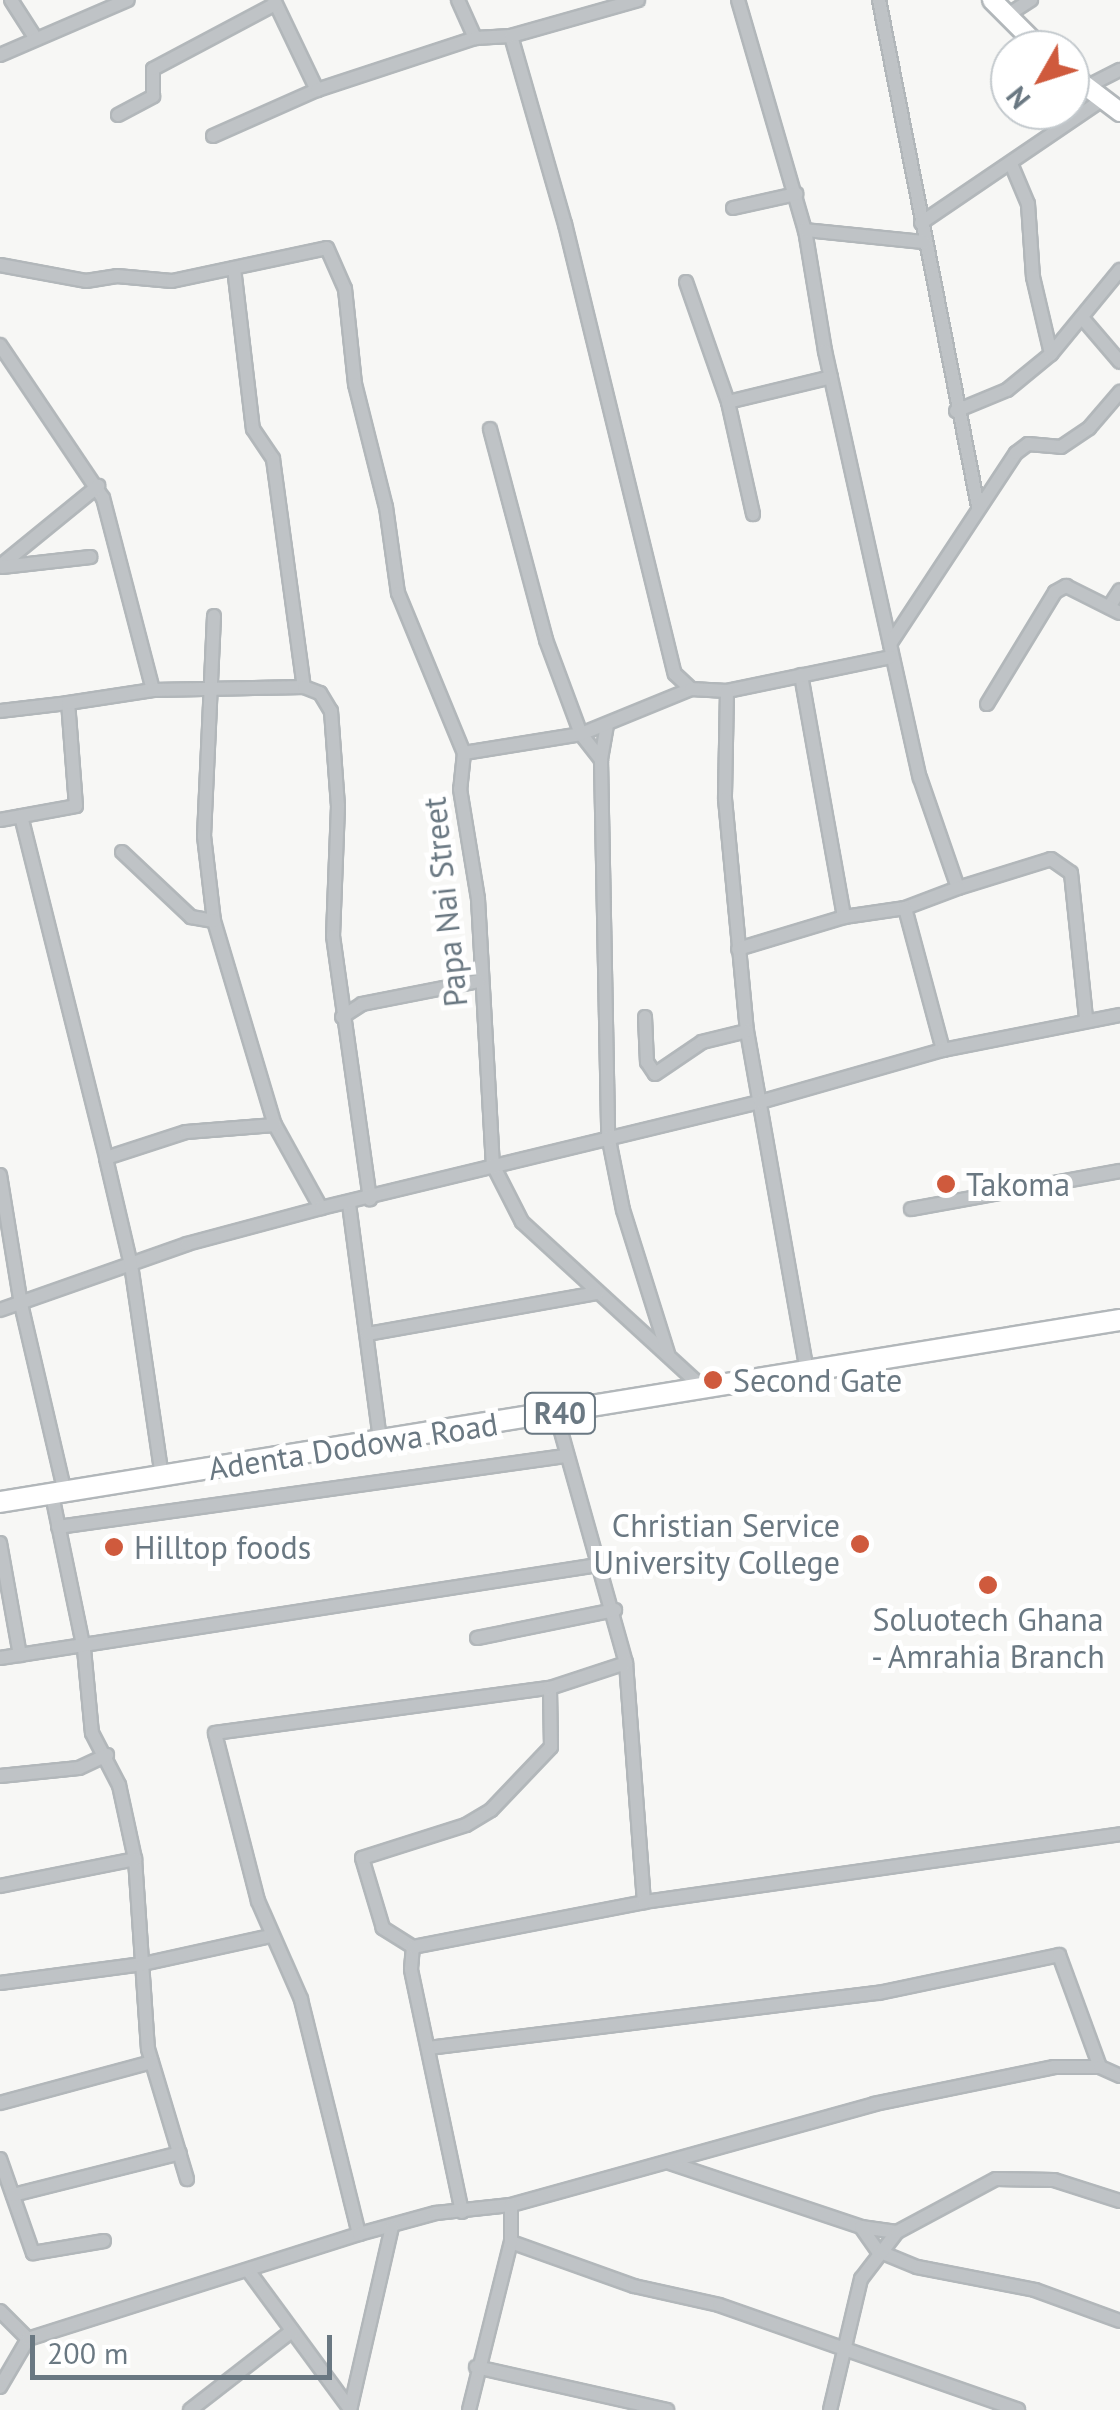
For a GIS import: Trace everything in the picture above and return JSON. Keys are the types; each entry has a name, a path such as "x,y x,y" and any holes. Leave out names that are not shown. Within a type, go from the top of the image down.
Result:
{"main road":[{"name":"Adenta Dodowa Road","path":"0,1502 1120,1320"}],"street":[{"path":"12,0 36,38"},
{"path":"0,55 128,0"},
{"path":"458,0 475,38"},
{"path":"213,136 317,90 475,38 511,36 638,0"},
{"path":"738,0 806,230 830,376 916,766 958,888"},
{"path":"879,0 956,411 978,506"},
{"path":"992,0 1021,30"},
{"path":"1006,16 1031,0"},
{"path":"118,115 153,96 153,69 275,2 317,90"},
{"path":"511,36 565,224 675,674 691,690"},
{"path":"1090,85 1120,70"},
{"path":"1090,90 1120,112"},
{"path":"922,223 1012,166 1102,100"},
{"path":"1012,166 1028,204 1032,266 1051,354"},
{"path":"734,208 796,194"},
{"path":"806,230 924,242"},
{"name":"Papa Nai Street","path":"234,268 327,248 345,289 350,340 398,593 464,753 460,789 477,887 493,1164 522,1222 704,1389"},
{"path":"0,265 86,281 117,276 172,281 234,268 253,429 273,459 304,687"},
{"path":"956,411 1007,390 1051,354 1084,320 1120,270"},
{"path":"686,282 728,402 753,514"},
{"path":"1084,320 1120,362"},
{"path":"0,345 98,486 115,529 152,690"},
{"path":"728,402 830,376"},
{"path":"464,753 581,734 655,699 691,690 727,691 890,651 978,506 1022,447 1060,447 1120,392"},
{"path":"490,428 514,532 581,734 601,760"},
{"path":"0,566 98,486"},
{"path":"0,566 90,557"},
{"path":"987,704 1055,592 1066,586 1114,610 1120,590"},
{"path":"214,616 204,836 214,920 275,1124 321,1208"},
{"path":"655,699 675,674"},
{"path":"801,675 844,917"},
{"path":"0,711 152,690 304,687 320,693 332,710 340,994 370,1198"},
{"path":"727,691 725,799 738,949 748,1031 807,1370"},
{"path":"0,820 76,806 68,704"},
{"path":"606,725 601,760 608,1135 623,1210 668,1357"},
{"path":"21,816 131,1265 162,1477"},
{"path":"122,852 191,918 214,920"},
{"path":"738,949 844,917 905,908 1052,860 1071,873 1086,1019"},
{"path":"905,908 943,1050"},
{"path":"342,1016 362,1004 480,981"},
{"path":"340,994 362,1004"},
{"path":"645,1018 648,1062 655,1074 702,1042 748,1031"},
{"path":"0,1310 131,1265 321,1208 350,1204 608,1135 760,1102 943,1050 1086,1019 1120,1018"},
{"path":"106,1158 186,1132 275,1124"},
{"path":"912,1209 1120,1172"},
{"path":"0,1175 58,1494 58,1528 84,1649 92,1732 107,1755 135,1859 152,2062 186,2179"},
{"path":"350,1204 380,1441"},
{"path":"367,1334 597,1293"},
{"path":"556,1414 565,1456 615,1610 626,1664 644,1902"},
{"path":"58,1528 565,1456"},
{"path":"0,1543 20,1656"},
{"path":"0,1658 84,1649 598,1564"},
{"path":"477,1638 615,1610"},
{"path":"359,2234 301,1999 270,1936 215,1733 550,1688 626,1664"},
{"path":"550,1688 551,1747 491,1810 466,1825 362,1858 382,1928 413,1947 644,1902 1120,1834"},
{"path":"0,1776 79,1768 107,1755"},
{"path":"0,1886 135,1859"},
{"path":"0,1984 143,1964 270,1936"},
{"path":"413,1947 409,1962 462,2212"},
{"path":"428,2048 879,1993 1059,1955 1100,2067"},
{"path":"0,2102 152,2062"},
{"path":"0,2387 28,2338 250,2273 359,2234 511,2205 874,2104 1054,2067 1100,2067 1120,2076"},
{"path":"706,2151 708,2172"},
{"path":"12,2195 180,2153"},
{"path":"0,2159 36,2254 104,2241"},
{"path":"666,2162 708,2172 861,2227 897,2232"},
{"path":"830,2410 861,2279 878,2250 897,2232 996,2179 1054,2180 1120,2201"},
{"path":"469,2410 476,2368 510,2242 511,2205"},
{"path":"350,2409 392,2226"},
{"path":"861,2227 878,2250 917,2267 1035,2290 1120,2321"},
{"path":"510,2242 634,2286 720,2305 843,2352 1018,2410"},
{"path":"250,2273 350,2409"},
{"path":"3,2317 28,2338"},
{"path":"190,2410 292,2331"},
{"path":"476,2368 667,2410"}],"place":[{"name":"Takoma","path":"946,1184"},
{"name":"Second Gate","path":"713,1380"},
{"name":"Christian Service University College","path":"860,1544"},
{"name":"Hilltop foods","path":"114,1547"},
{"name":"Soluotech Ghana - Amrahia Branch","path":"988,1585"}]}
